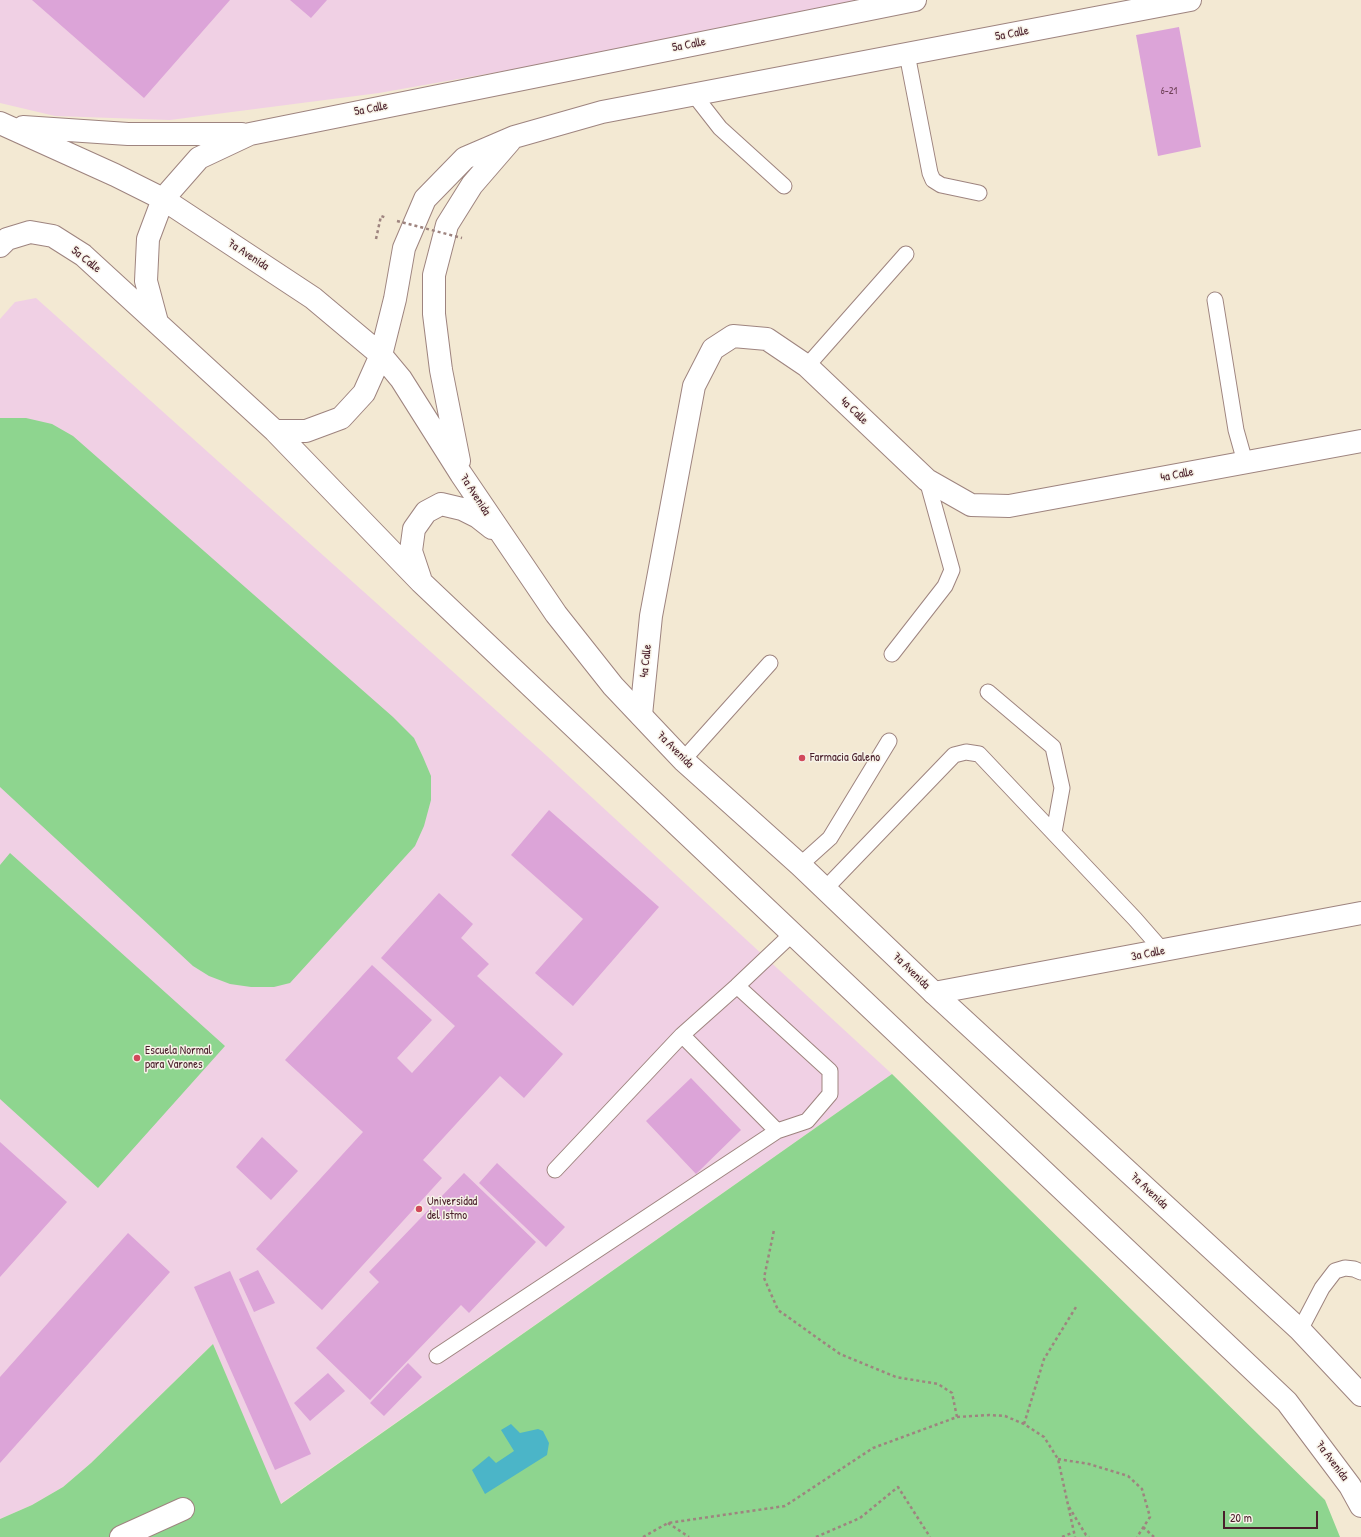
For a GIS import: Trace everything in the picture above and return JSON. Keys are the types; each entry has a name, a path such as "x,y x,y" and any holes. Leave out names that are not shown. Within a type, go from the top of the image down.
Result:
{"main road":[{"name":"5a Calle","path":"157,322 146,281 148,239 163,199 200,158 250,134 915,0"},
{"name":"5a Calle","path":"275,431 306,431 341,418 364,393 381,354 395,299 404,248 425,199 465,158 514,137 602,112 695,96 1190,0"},
{"path":"3,124 128,134 250,134"},
{"name":"7a Avenida","path":"3,124 116,174 163,199 313,298 381,354 401,379 461,474 556,614 613,686 640,715 683,760 800,865 934,993 1300,1330 1361,1395"},
{"path":"461,474 441,370 434,314 434,275 447,225 472,185 514,137"},
{"name":"5a Calle","path":"0,246 7,239 30,232 53,236 83,255 157,322"},
{"name":"7a Avenida","path":"157,322 275,431 421,582 1287,1402 1350,1486 1361,1506"},
{"name":"4a Calle","path":"640,715 651,616 694,386 713,350 733,336 767,339 807,366 927,480 971,505 1009,506 1361,441"},
{"path":"421,582 410,551 414,529 426,512 441,504 478,517 504,538"},
{"name":"3a Calle","path":"934,993 1361,913"},
{"path":"121,1537 183,1509"}],"lane":[{"path":"907,54 930,173 934,180 940,185 979,193"},
{"path":"695,96 720,128 784,186"},
{"path":"807,366 906,254"},
{"path":"1215,300 1236,430 1245,462"},
{"path":"892,654 945,586 952,570 927,480"},
{"path":"683,760 770,663"},
{"path":"988,692 1053,747 1062,788 1054,832"},
{"path":"800,865 830,838 889,741"},
{"path":"825,889 954,755 966,752 979,754 1054,832 1163,951"},
{"path":"555,1170 682,1035 793,933"},
{"path":"437,1356 777,1131 807,1121 830,1094 830,1071 737,986"},
{"path":"682,1035 777,1131"},
{"path":"1300,1330 1322,1288 1335,1271 1345,1268 1354,1269 1361,1272"}],"path":[{"path":"376,239 381,216"},
{"path":"397,221 462,238"},
{"path":"774,1230 764,1278 778,1310 840,1354 896,1376 938,1384 952,1393 957,1417"},
{"path":"1024,1424 1044,1359 1076,1307"},
{"path":"643,1537 668,1523 785,1506 872,1448 957,1417 989,1415 1006,1416 1024,1424 1044,1437 1058,1459 1075,1537"},
{"path":"1058,1459 1089,1464 1128,1476 1142,1489 1150,1517 1137,1537"},
{"path":"816,1537 860,1518 898,1487 930,1537"},
{"path":"1068,1504 1086,1535 1089,1537"},
{"path":"668,1523 689,1537"},
{"path":"1144,1527 1154,1537"},
{"path":"1062,1537 1074,1532"}],"shaded area":[{"path":"0,0 890,0 679,40 379,93 170,120 55,116 0,103"},
{"path":"36,298 547,756 892,1074 280,1504 213,1344 91,1463 63,1487 32,1505 0,1519 0,319 15,302"}],"green space":[{"path":"0,418 26,418 52,424 73,436 393,717 414,738 431,776 431,800 424,826 415,846 290,983 274,987 251,987 230,984 209,976 193,966 0,787"},
{"path":"10,853 225,1046 98,1188 0,1099 0,865"},
{"path":"892,1074 1325,1500 1340,1537 0,1537 0,1519 32,1505 63,1487 91,1463 213,1344 281,1504"}],"water":[{"path":"511,1424 520,1433 538,1429 543,1431 549,1443 547,1455 485,1494 472,1470 489,1456 496,1463 514,1451 501,1430"}],"building":[{"path":"32,0 230,0 144,98"},
{"path":"290,0 327,0 311,18"},
{"path":"1179,27 1201,147 1158,156 1136,35"},
{"path":"549,810 659,907 573,1006 535,973 583,919 511,855"},
{"path":"439,893 473,924 461,938 489,964 477,976 563,1054 524,1098 500,1076 423,1160 442,1178 322,1310 256,1249 363,1132 285,1060 372,965 432,1020 397,1058 412,1073 455,1026 381,958"},
{"path":"691,1078 741,1130 696,1174 646,1121"},
{"path":"262,1137 298,1171 271,1200 236,1167"},
{"path":"0,1142 67,1202 0,1277"},
{"path":"497,1163 565,1227 546,1247 479,1183"},
{"path":"464,1173 536,1242 469,1313 461,1305 370,1400 316,1348 379,1282 369,1272"},
{"path":"128,1233 170,1272 0,1463 0,1377"},
{"path":"258,1270 275,1303 254,1312 239,1279"},
{"path":"230,1271 311,1454 275,1470 194,1287"},
{"path":"408,1363 422,1377 384,1416 370,1403"},
{"path":"328,1373 345,1391 310,1421 294,1403"}],"place":[{"name":"Farmacia Galeno","path":"802,758"},
{"name":"Escuela Normal para Varones","path":"137,1058"},
{"name":"Universidad del Istmo","path":"419,1209"}]}
